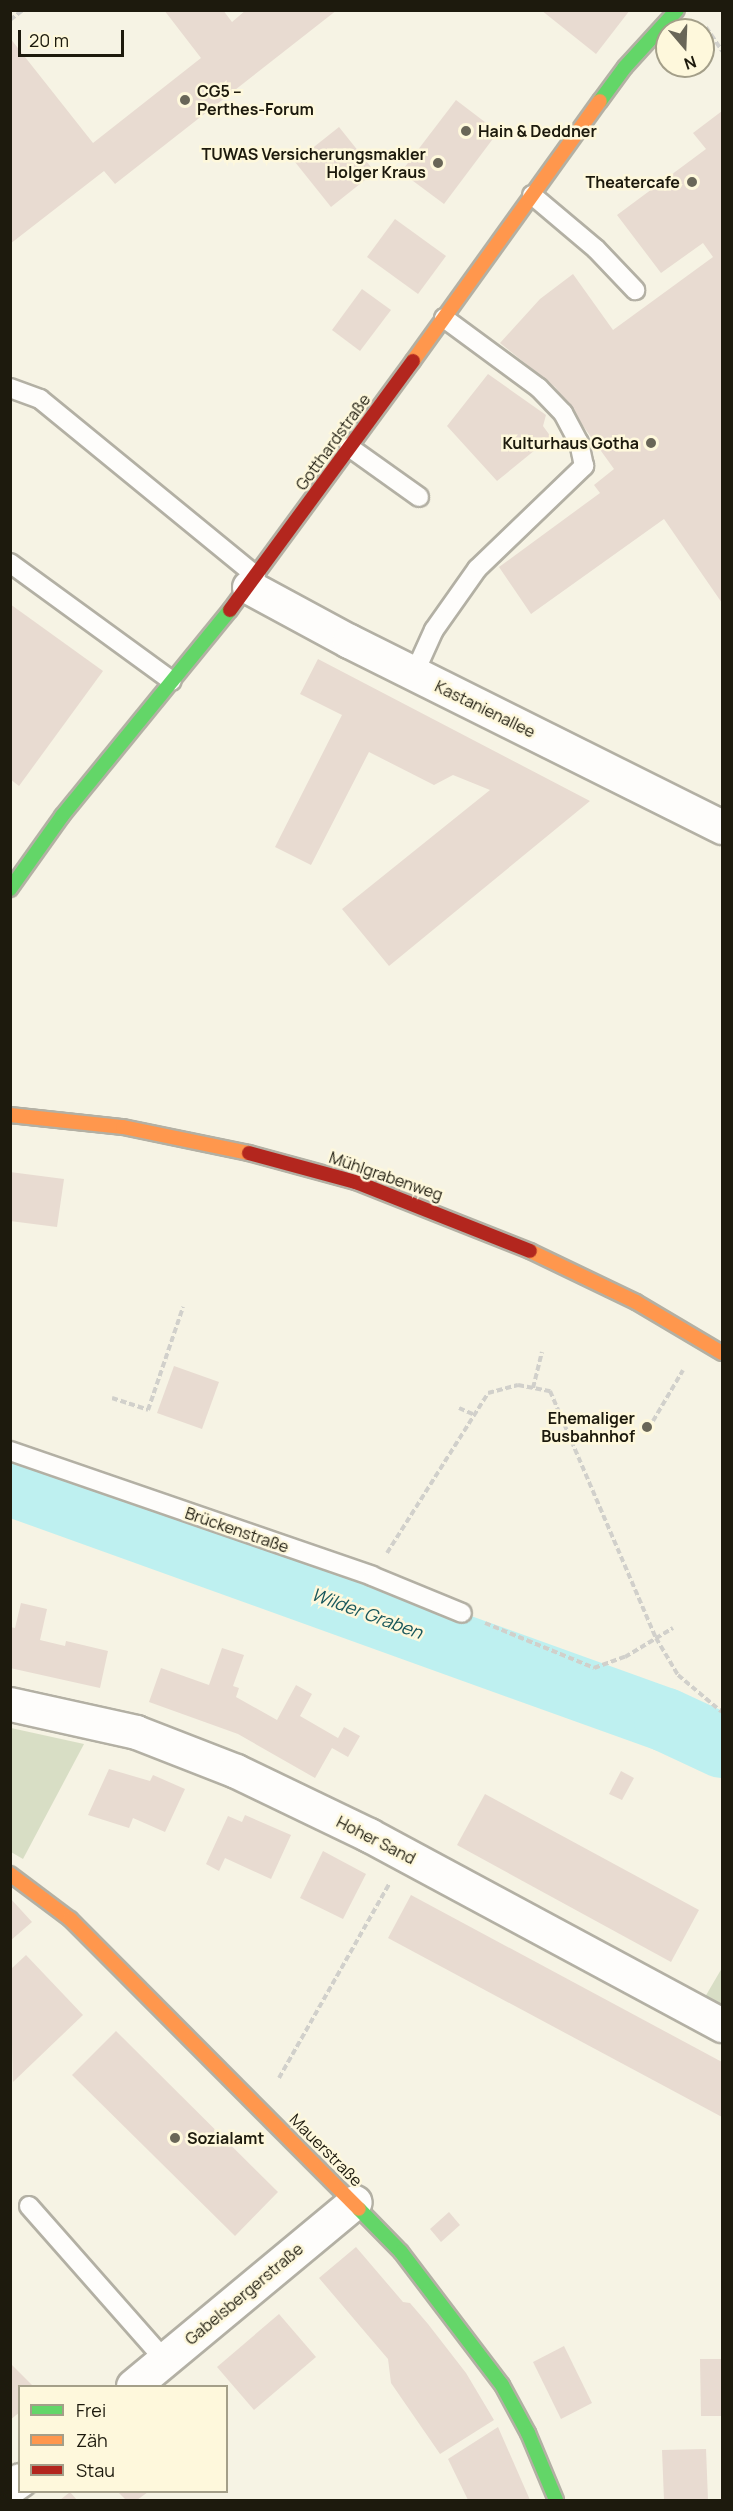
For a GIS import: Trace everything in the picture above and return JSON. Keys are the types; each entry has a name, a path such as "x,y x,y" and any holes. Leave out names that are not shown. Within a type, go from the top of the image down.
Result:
{"street":[{"name":"Gotthardstraße","path":"10,889 62,816 253,581 625,67 677,10"},
{"name":"Kastanienallee","path":"253,581 414,674 723,827"},
{"name":"Mühlgrabenweg","path":"10,1115 123,1127 261,1155 356,1182 517,1244 702,1338 723,1353"},
{"name":"Hoher Sand","path":"10,1704 136,1732 236,1772 369,1835 723,2025"},
{"name":"Mauerstraße","path":"10,1874 69,1919 355,2202 401,2252 502,2385 528,2433 556,2500"},
{"name":"Gabelsbergerstraße","path":"134,2385 355,2202"}],"lane":[{"path":"532,195 596,249 635,290"},
{"path":"414,674 435,630 477,569 584,466 579,443 563,413 539,388 444,318"},
{"path":"10,388 40,399 253,581"},
{"path":"350,447 419,497"},
{"path":"10,563 172,681"},
{"name":"Brückenstraße","path":"10,1451 372,1576 462,1613"},
{"path":"29,2206 165,2360"}],"path":[{"path":"10,20 23,10"},
{"path":"112,1398 148,1410 183,1307"},
{"path":"652,1421 702,1338"},
{"path":"533,1388 542,1352"},
{"path":"372,1576 488,1393 518,1385 550,1391 656,1638 678,1675 693,1691 723,1712"},
{"path":"459,1408 475,1415"},
{"path":"462,1613 594,1668 673,1628"},
{"path":"281,2075 390,1883"}],"green space":[{"path":"11,1728 84,1744 23,1859 11,1852"},
{"path":"722,1968 722,2005 705,1997"}],"building":[{"name":"CG5 – Perthes-Forum","path":"164,10 223,10 232,22 246,10 337,10 115,184 104,171 10,244 10,38 93,143 201,58"},
{"path":"541,10 630,10 596,54"},
{"path":"456,100 498,132 444,204 401,172"},
{"name":"Kulturhaus Gotha","path":"722,111 722,603 664,519 531,614 499,567 600,493 594,485 614,469 555,387 500,343 540,299 573,274 613,330 713,257 703,243 661,273 617,215 706,149 693,133"},
{"path":"339,127 375,172 331,207 295,162"},
{"path":"395,219 446,256 418,294 367,257"},
{"path":"362,289 391,310 360,351 332,330"},
{"path":"488,374 546,415 543,426 551,437 497,481 447,426"},
{"path":"10,604 103,671 19,786 10,779"},
{"path":"318,659 590,801 389,966 342,909 490,790 453,775 434,785 369,752 311,865 275,847 342,715 300,694"},
{"path":"10,1172 64,1179 57,1227 10,1221"},
{"path":"174,1366 219,1382 202,1429 157,1413"},
{"path":"21,1603 47,1609 40,1640 65,1646 66,1641 108,1651 100,1688 10,1668 10,1627 15,1628"},
{"path":"222,1648 244,1655 233,1686 239,1688 236,1697 277,1720 296,1685 312,1694 300,1716 338,1738 344,1727 360,1736 348,1757 332,1748 315,1778 238,1734 149,1702 161,1668 209,1685"},
{"path":"109,1769 150,1781 153,1775 185,1789 165,1832 133,1818 129,1828 88,1815"},
{"path":"621,1771 634,1778 622,1800 609,1794"},
{"path":"485,1794 699,1910 671,1962 457,1845"},
{"path":"245,1815 291,1835 271,1879 225,1858 219,1871 206,1864 228,1816 242,1822"},
{"path":"323,1851 366,1874 343,1919 300,1898"},
{"path":"411,1895 722,2062 722,2117 388,1938"},
{"path":"10,1898 32,1922 10,1941"},
{"path":"26,1955 83,2015 13,2082 10,1970"},
{"path":"116,2031 278,2192 235,2236 72,2075"},
{"path":"449,2212 460,2225 441,2242 430,2229"},
{"path":"356,2247 403,2302 410,2303 428,2324 466,2373 494,2420 440,2454 391,2383 388,2359 319,2278"},
{"path":"279,2314 316,2357 254,2410 217,2367"},
{"path":"564,2346 592,2403 561,2419 533,2362"},
{"path":"700,2359 722,2359 722,2416 701,2416"},
{"path":"10,2363 32,2385 18,2385 18,2414 10,2420"},
{"path":"498,2427 530,2500 468,2500 448,2459"},
{"path":"706,2449 708,2500 664,2500 662,2450"},
{"path":"71,2493 77,2500 60,2500"},
{"path":"119,2493 147,2493 137,2500 126,2500"}],"waterway":[{"name":"Wilder Graben","path":"10,1484 666,1720 722,1746"}],"traffic: fast":[{"path":"600,101 625,67 677,10"},
{"path":"10,889 62,816 230,610"},
{"path":"359,2209 401,2252 502,2385 528,2433 556,2500"}],"traffic: slow":[{"path":"413,361 600,101"},
{"path":"10,1115 123,1127 249,1153"},
{"path":"530,1251 636,1302 722,1353"},
{"path":"10,1874 70,1919 359,2209"}],"traffic: jam":[{"path":"230,610 413,361"},
{"path":"249,1153 356,1182 530,1251"}],"place":[{"name":"CG5 – Perthes-Forum","path":"185,100"},
{"name":"Hain & Deddner","path":"466,131"},
{"name":"TUWAS Versicherungsmakler Holger Kraus","path":"438,163"},
{"name":"Theatercafe","path":"692,182"},
{"name":"Kulturhaus Gotha","path":"651,443"},
{"name":"Ehemaliger Busbahnhof","path":"647,1427"},
{"name":"Sozialamt","path":"175,2138"}]}
